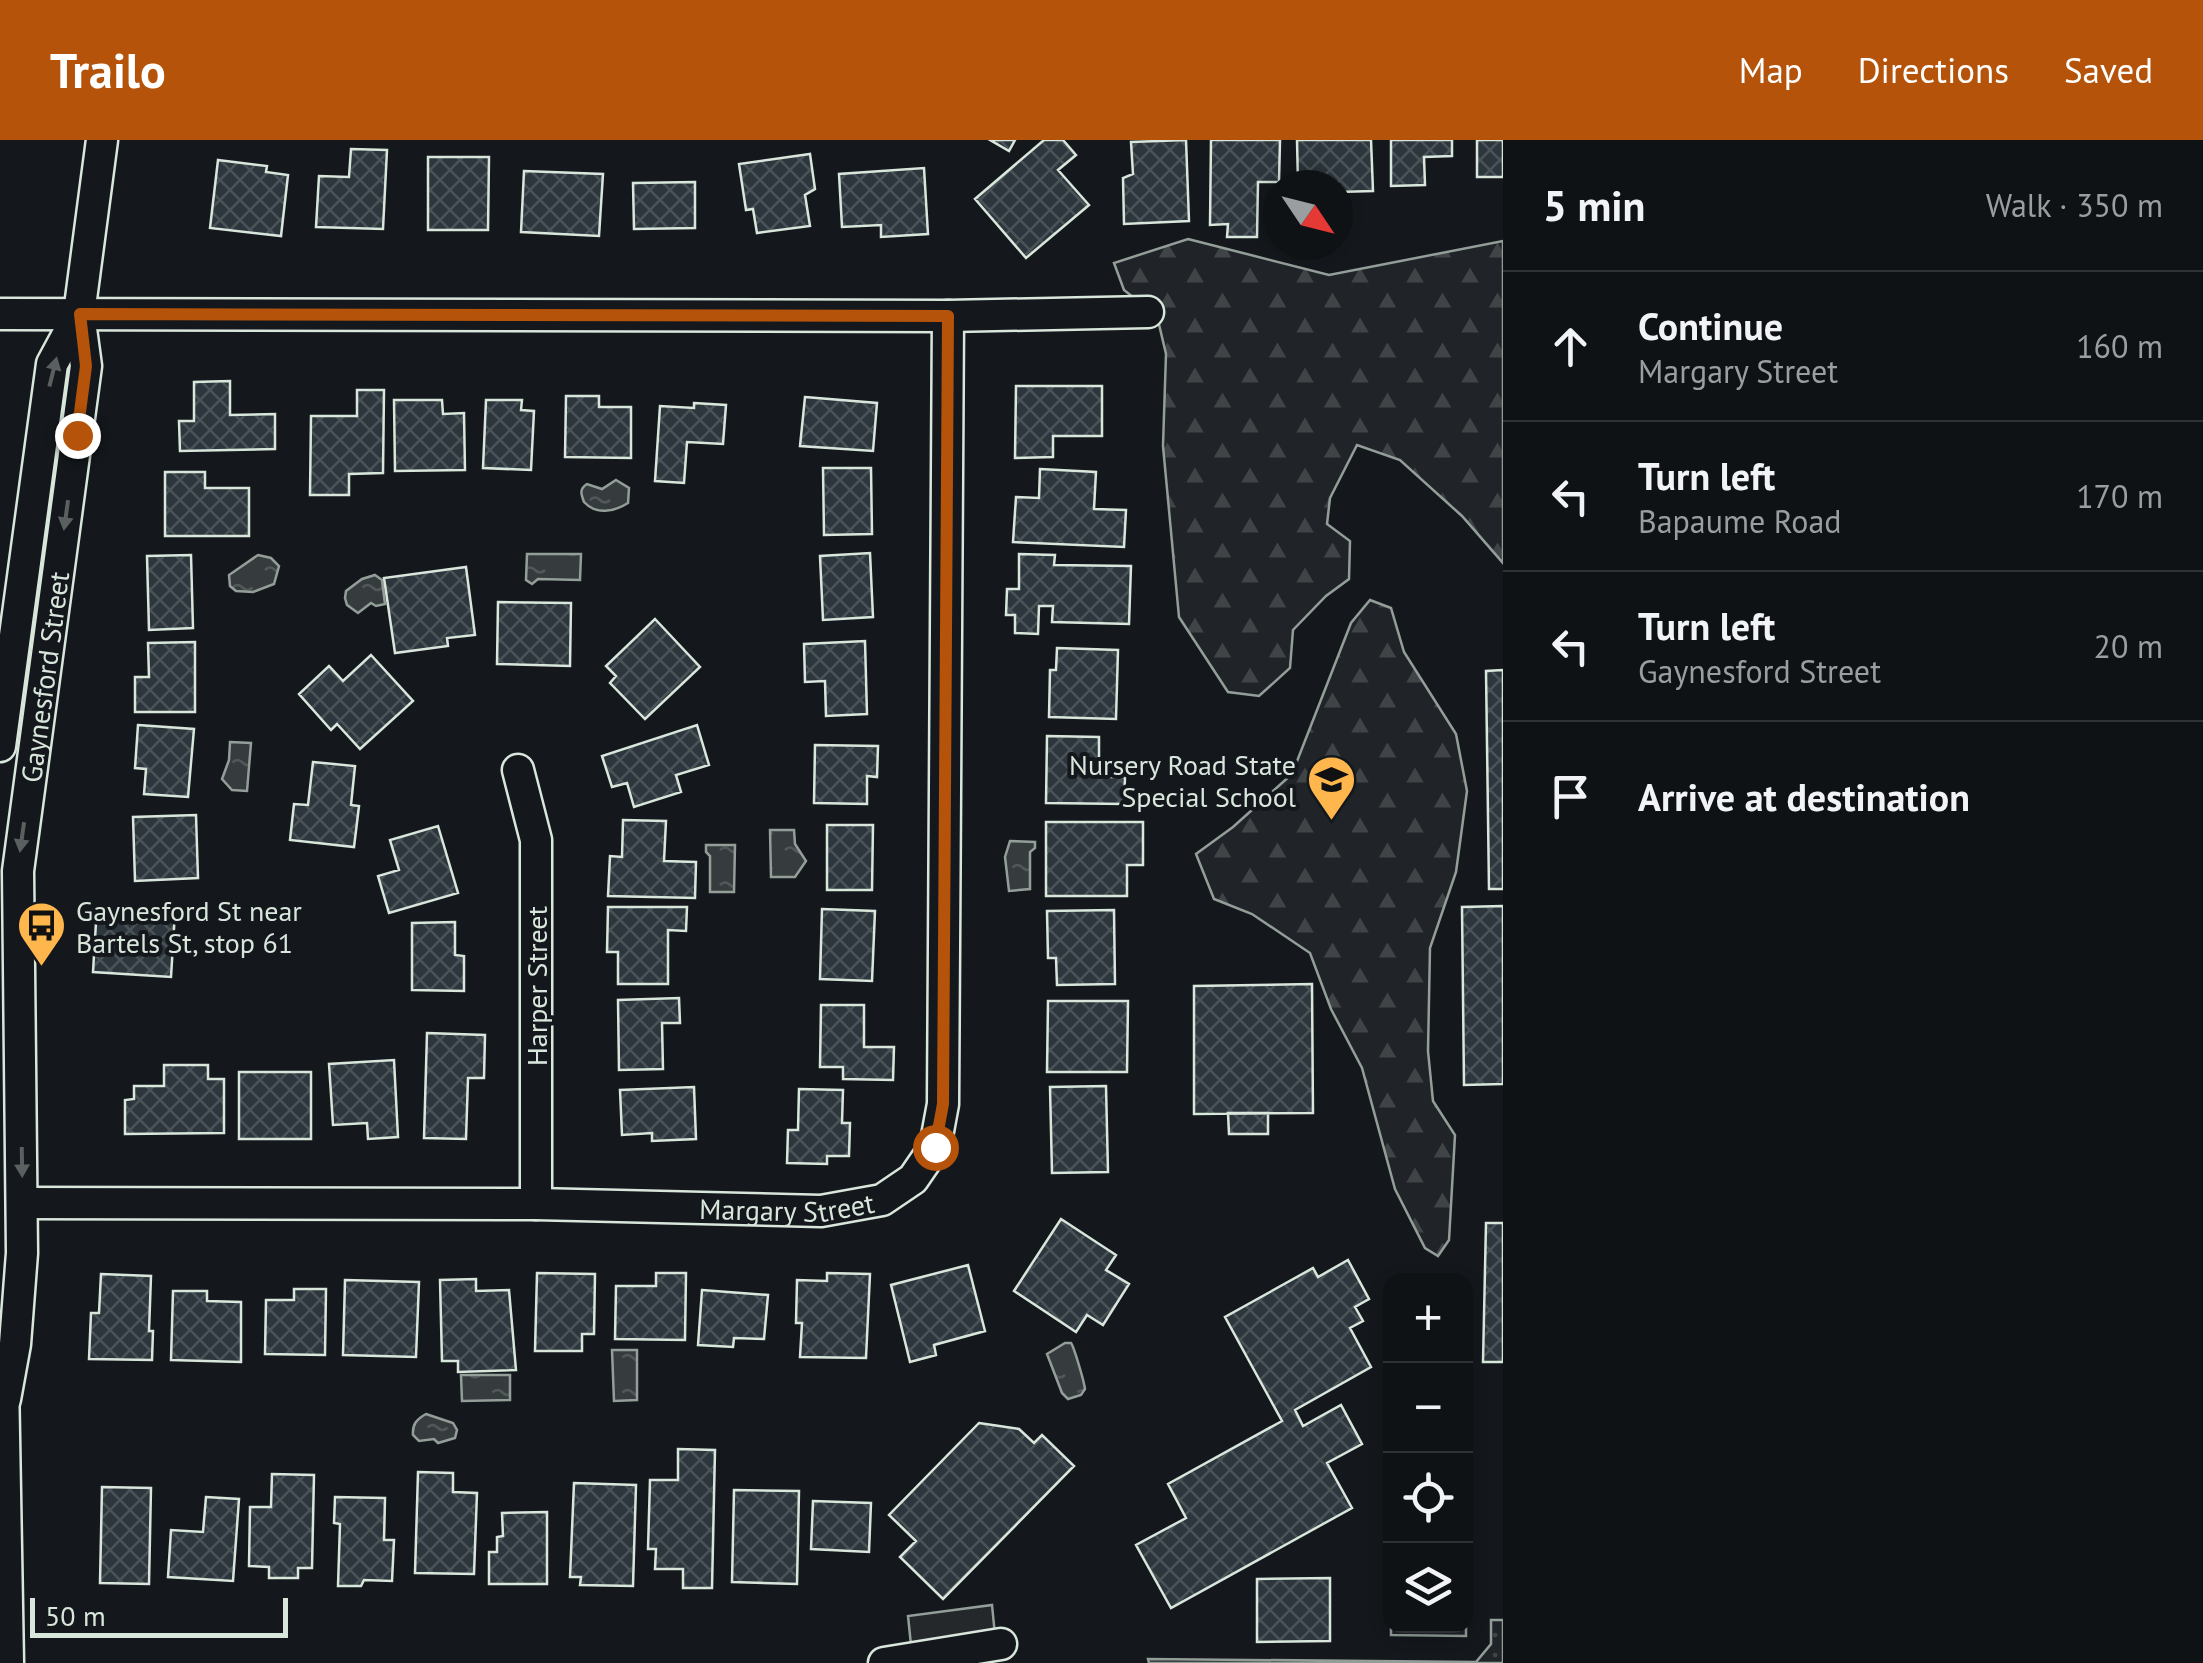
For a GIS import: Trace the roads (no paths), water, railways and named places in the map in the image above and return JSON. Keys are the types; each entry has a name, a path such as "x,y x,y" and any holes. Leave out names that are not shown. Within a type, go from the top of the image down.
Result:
{"street":[{"name":"Gaynesford Street","path":"8,1663 2,1460 5,1399 20,1296 18,872 86,366 80,314 102,140"},
{"path":"0,314 948,316 1148,312"},
{"name":"Gaynesford Street","path":"0,746 52,364 80,314"},
{"name":"Margary Street","path":"22,1203 536,1204 821,1211 882,1200 913,1179 935,1147 943,1104 948,316"},
{"name":"Harper Street","path":"518,770 536,840 536,1204"},
{"name":"Gaynesford Street","path":"0,1351 5,1399"},
{"path":"884,1663 1001,1644"}],"water":[{"path":"616,480 629,488 628,503 605,511 584,502 581,492 587,484 602,489"},
{"path":"527,554 581,554 580,580 538,579 532,584 526,580"},
{"path":"258,555 271,558 279,566 274,584 253,592 236,591 230,586 229,575"},
{"path":"375,575 382,580 385,604 371,603 358,613 347,605 346,591"},
{"path":"230,742 251,743 247,791 232,790 222,779"},
{"path":"770,830 794,830 795,844 806,861 795,877 771,877"},
{"path":"1010,841 1035,842 1030,852 1030,889 1009,891 1005,857"},
{"path":"706,845 735,845 734,892 710,892 710,856"},
{"path":"1071,1343 1085,1389 1081,1395 1068,1399 1047,1354"},
{"path":"612,1350 637,1350 637,1400 614,1401"},
{"path":"461,1375 510,1375 510,1400 462,1401"},
{"path":"426,1414 453,1423 457,1430 455,1438 438,1443 434,1439 419,1441 413,1428"}],"place":[{"name":"Nursery Road State Special School","path":"1331,822"},
{"name":"Gaynesford St near Bartels St, stop 61","path":"41,968"}]}
